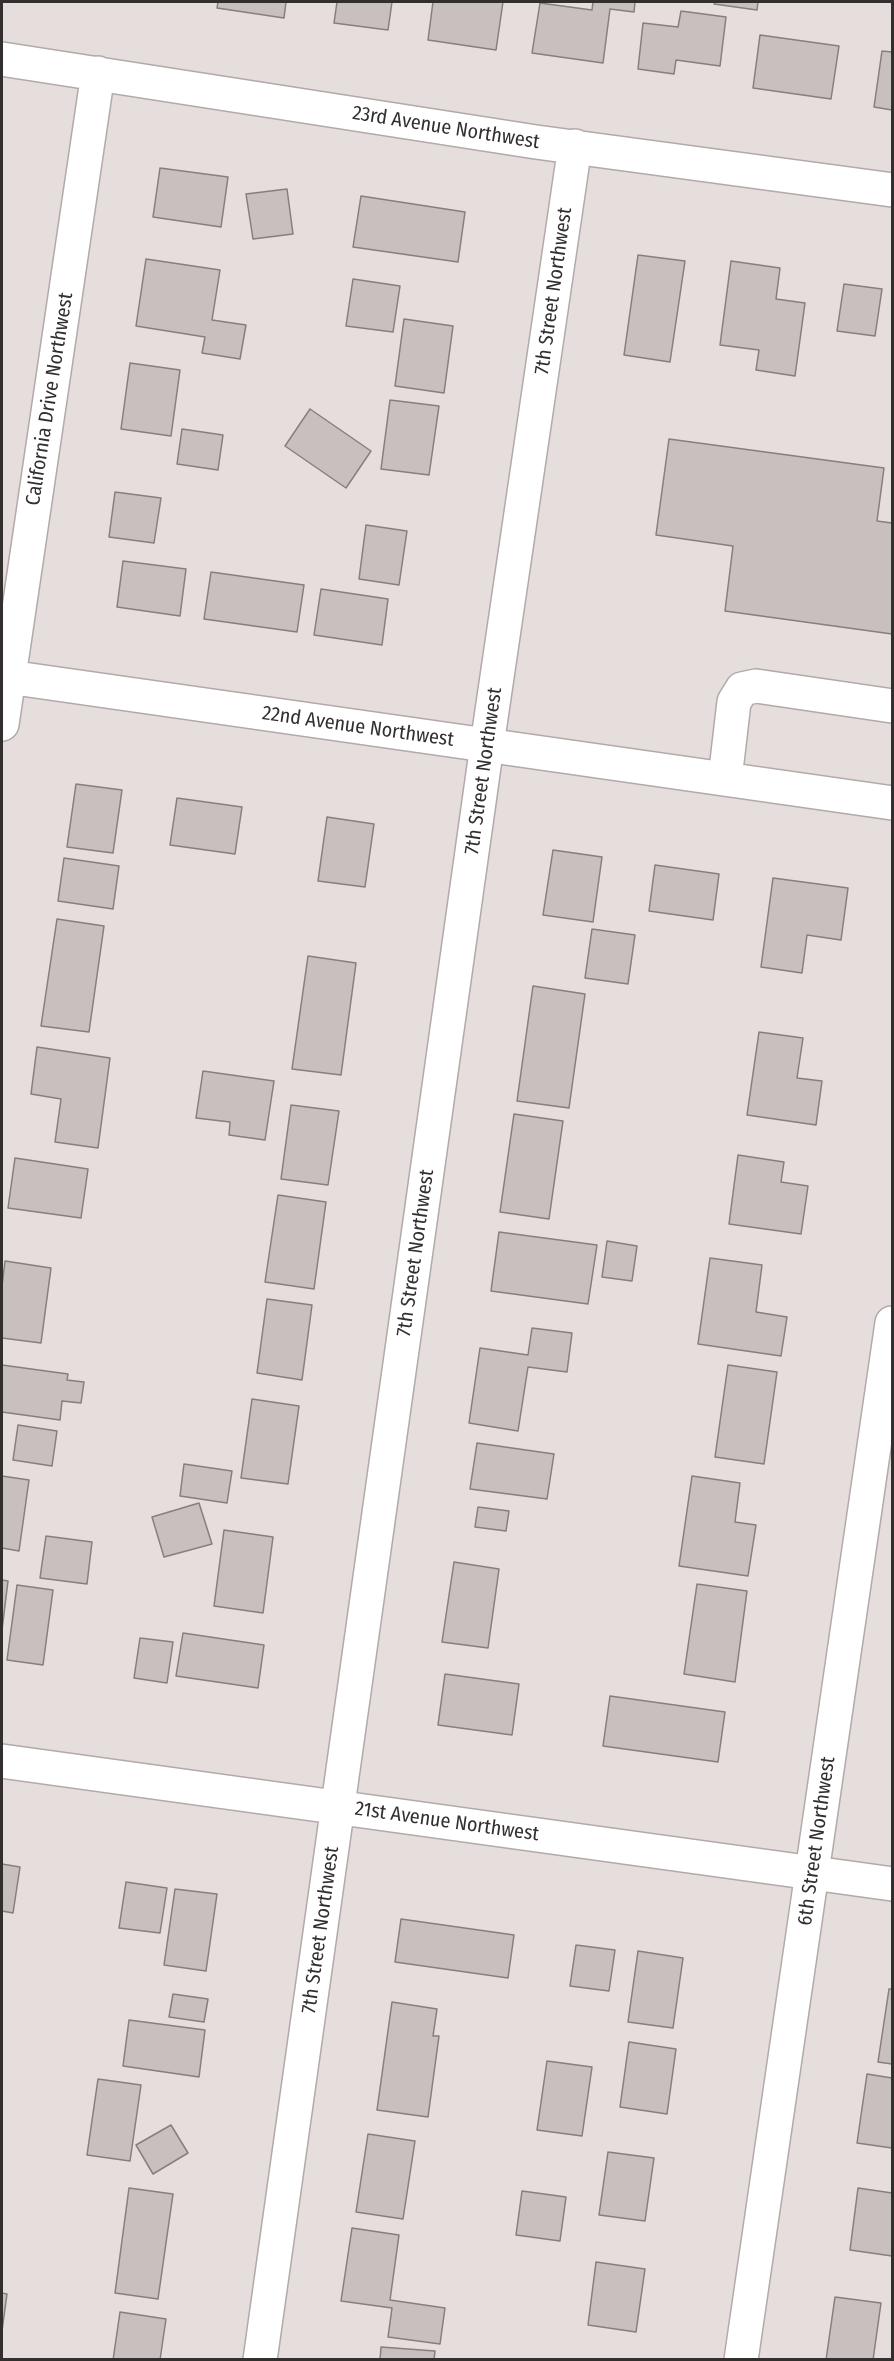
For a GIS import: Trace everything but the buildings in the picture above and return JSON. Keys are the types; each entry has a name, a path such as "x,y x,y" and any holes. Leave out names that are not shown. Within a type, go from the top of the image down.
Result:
{"street":[{"name":"23rd Avenue Northwest","path":"2,58 575,146 892,190"},
{"name":"California Drive Northwest","path":"2,724 5,677 98,74"},
{"name":"7th Street Northwest","path":"260,2360 487,745 575,146"},
{"name":"22nd Avenue Northwest","path":"5,677 892,803"},
{"path":"725,779 734,702 742,689 756,686 892,706"},
{"name":"6th Street Northwest","path":"741,2360 892,1323"},
{"name":"21st Avenue Northwest","path":"2,1761 892,1884"}]}
